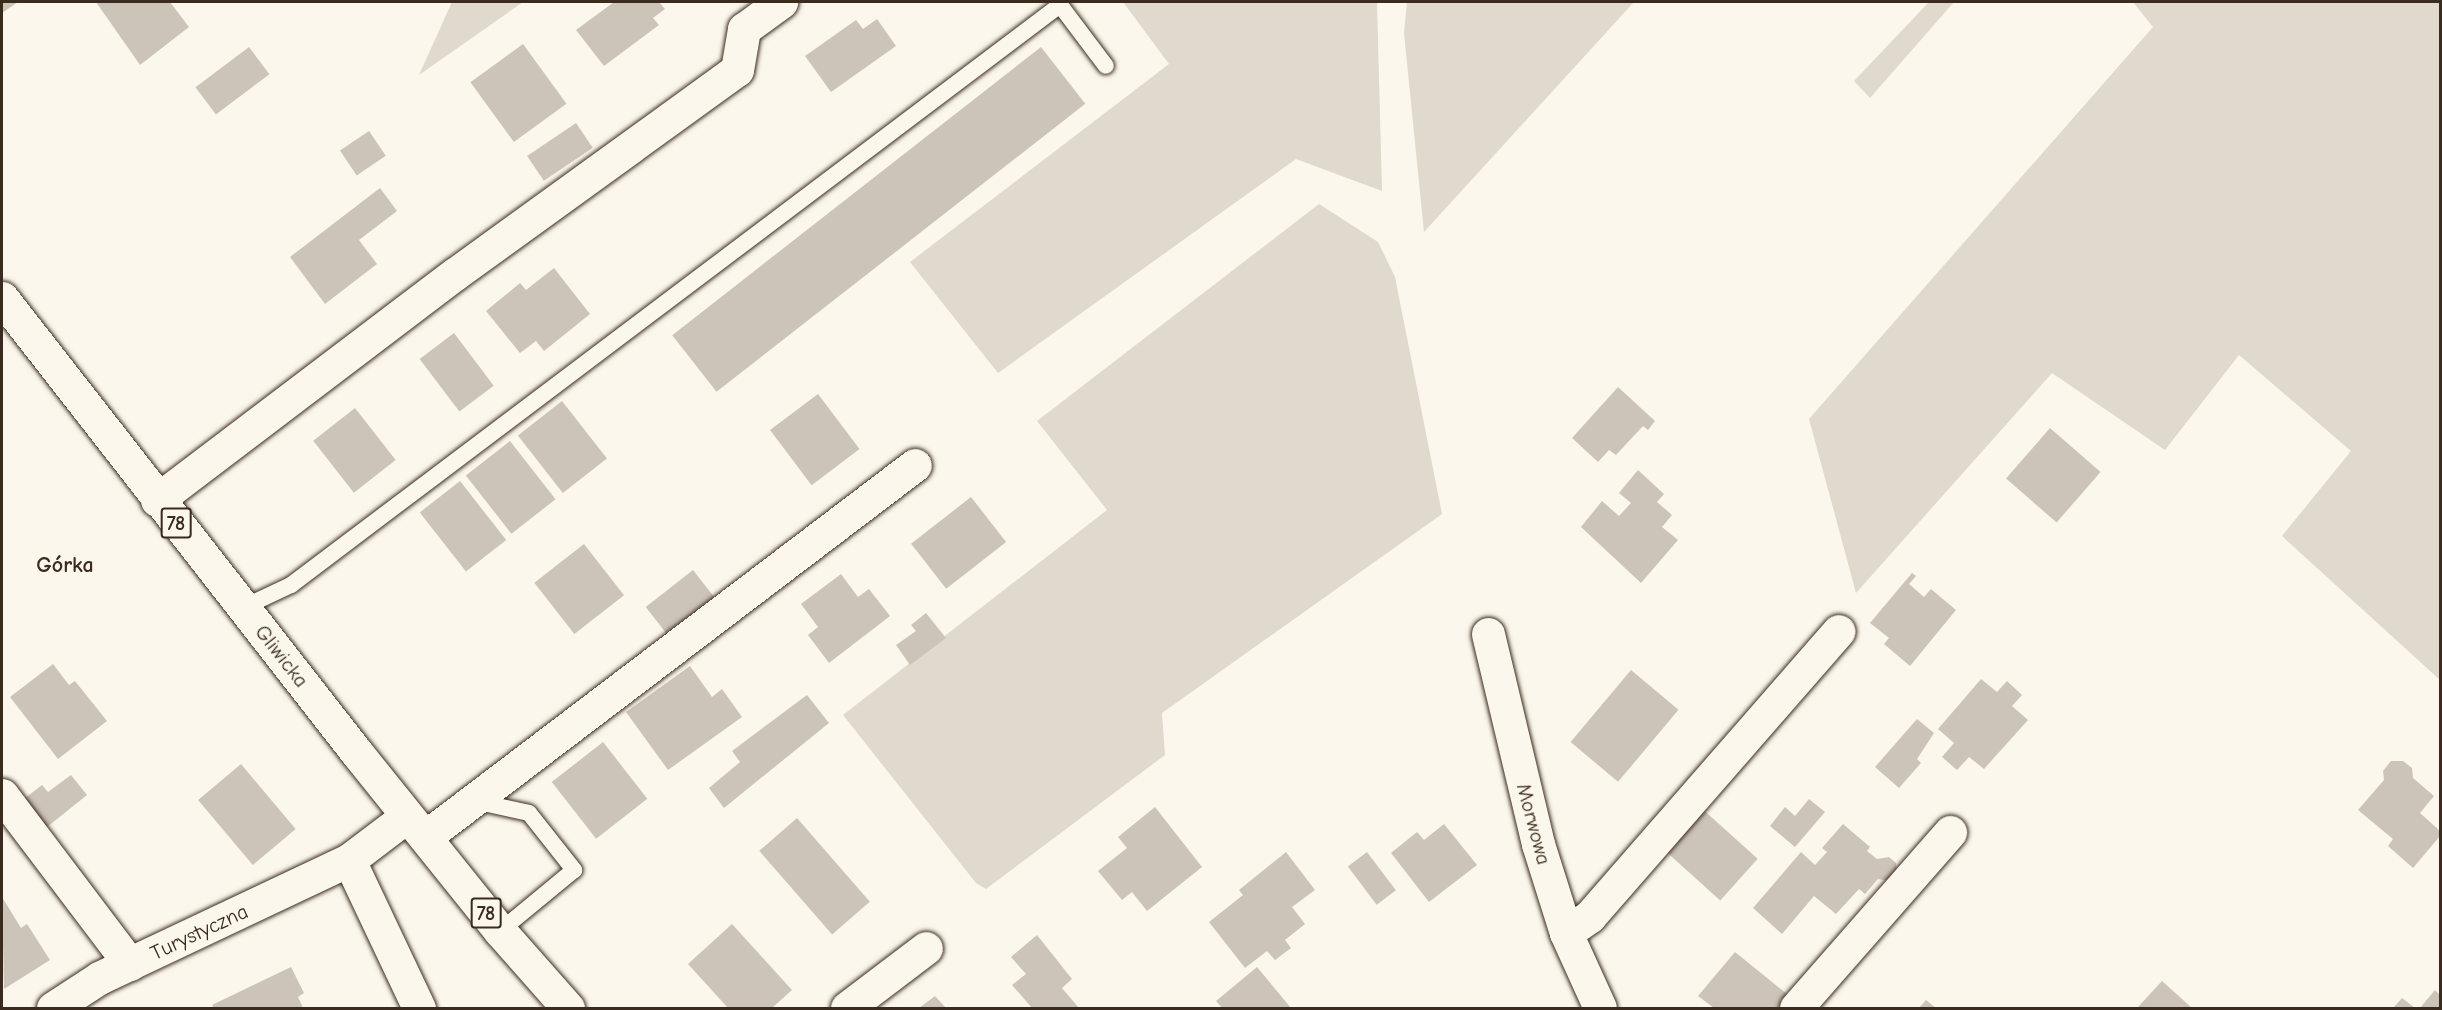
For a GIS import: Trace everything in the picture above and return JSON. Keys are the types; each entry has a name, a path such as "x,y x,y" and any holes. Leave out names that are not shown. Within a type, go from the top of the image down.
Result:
{"street":[{"path":"157,500 455,274 737,70 744,29 781,2"},
{"name":"Gliwicka","path":"2,298 157,500 416,826 500,931 568,1008"},
{"name":"Turystyczna","path":"53,1008 99,978 416,826 474,801 915,465"},
{"path":"1566,933 1590,916 1839,631"},
{"name":"Morwowa","path":"1488,634 1538,844 1566,933 1600,1008"},
{"path":"2,795 130,964"},
{"path":"1796,1008 1950,832"},
{"path":"349,860 419,1008"},
{"path":"847,1008 926,948"}],"lane":[{"path":"244,607 291,585 1060,5 1106,66"},
{"path":"474,801 529,813 574,870 500,931"}],"shaded area":[{"path":"452,2 523,2 419,75"},
{"path":"1123,2 1377,2 1382,191 1296,159 998,373 910,262 1169,64"},
{"path":"1407,2 1634,2 1424,232 1404,33"},
{"path":"1929,2 1954,2 1870,98 1854,81"},
{"path":"2133,2 2440,2 2440,680 2282,536 2351,451 2239,355 2165,450 2052,373 1856,593 1809,419 2153,27"},
{"path":"1319,204 1378,242 1395,277 1442,514 1162,713 1165,755 986,889 976,883 843,715 1107,510 1037,421"}],"building":[{"path":"2,2 18,2 2,13"},
{"path":"96,2 170,2 189,27 140,65"},
{"path":"614,2 659,2 665,9 653,18 659,25 604,66 576,30"},
{"path":"877,19 896,46 831,92 805,56 856,20 863,29"},
{"path":"523,44 566,104 514,142 470,82"},
{"path":"249,47 269,74 216,114 195,87"},
{"path":"1041,47 1085,104 717,392 672,335"},
{"path":"576,123 593,148 544,181 527,156"},
{"path":"369,131 386,156 357,175 340,151"},
{"path":"380,188 397,211 359,240 377,264 325,304 290,257"},
{"path":"554,268 590,314 544,351 536,341 520,353 486,311 520,283 526,290"},
{"path":"454,333 494,386 459,412 420,359"},
{"path":"1618,387 1655,421 1648,430 1643,426 1616,455 1609,450 1598,462 1572,438"},
{"path":"818,394 860,449 812,485 770,430"},
{"path":"562,401 607,459 563,493 518,435"},
{"path":"355,408 396,460 354,493 313,441"},
{"path":"2050,428 2101,472 2057,523 2006,479"},
{"path":"510,441 556,499 511,534 466,475"},
{"path":"1638,470 1664,494 1657,502 1672,515 1662,527 1678,540 1641,583 1581,527 1602,501 1619,516 1631,503 1619,493"},
{"path":"460,481 506,540 466,571 420,512"},
{"path":"971,497 1006,542 946,589 911,544"},
{"path":"584,544 624,595 574,634 534,583"},
{"path":"693,570 718,602 671,639 646,607"},
{"path":"1912,573 1916,576 1909,584 1924,597 1931,589 1956,610 1910,666 1884,644 1889,638 1870,623"},
{"path":"841,574 858,597 869,589 890,616 829,663 808,635 818,627 801,604"},
{"path":"926,613 946,638 910,665 896,645 916,631 911,625"},
{"path":"53,664 69,685 75,681 107,721 58,759 10,697"},
{"path":"690,666 712,697 722,689 742,717 668,770 626,712"},
{"path":"1631,670 1678,710 1618,782 1571,742"},
{"path":"1981,679 1997,692 2007,681 2022,695 2012,706 2028,720 1984,769 1969,757 1957,770 1942,757 1954,743 1938,729"},
{"path":"807,695 829,723 724,808 709,788 740,762 732,751"},
{"path":"1917,719 1934,733 1917,759 1921,763 1899,788 1875,767"},
{"path":"603,742 647,799 596,839 552,782"},
{"path":"2391,761 2403,761 2412,768 2413,778 2434,796 2420,813 2440,831 2440,836 2413,868 2388,846 2393,839 2358,810 2384,780 2383,771"},
{"path":"241,764 296,829 253,865 198,800"},
{"path":"71,775 87,795 42,831 20,802 42,785 48,792"},
{"path":"1809,799 1825,812 1795,847 1770,826 1785,807 1795,816"},
{"path":"1699,806 1758,859 1720,900 1662,848"},
{"path":"1155,807 1202,867 1147,911 1132,892 1122,900 1098,871 1127,848 1118,837"},
{"path":"797,818 870,902 832,935 759,851"},
{"path":"1444,824 1477,865 1429,902 1391,853 1417,832 1424,840"},
{"path":"1843,824 1870,847 1867,851 1877,859 1889,857 1896,863 1897,873 1890,881 1878,879 1865,894 1859,889 1836,914 1814,896 1782,934 1753,908 1801,852 1815,865 1827,852 1822,848"},
{"path":"1286,852 1315,890 1292,907 1305,924 1285,940 1291,948 1275,960 1267,951 1245,968 1209,922 1243,895 1239,890"},
{"path":"1367,852 1396,890 1377,905 1348,866"},
{"path":"2,897 21,928 27,924 50,960 4,989"},
{"path":"732,924 792,990 772,1008 728,1008 688,964"},
{"path":"1037,935 1072,979 1062,988 1079,1008 1032,1008 1012,985 1026,974 1011,957"},
{"path":"1735,952 1793,999 1786,1008 1714,1008 1698,996"},
{"path":"291,967 304,993 298,997 303,1008 214,1008 212,1005"},
{"path":"1257,967 1291,1008 1222,1008 1216,1001"},
{"path":"2162,981 2192,1008 2137,1008"},
{"path":"2435,990 2440,995 2440,1008 2420,1008"},
{"path":"935,996 946,1008 919,1008"},
{"path":"2402,998 2415,1008 2393,1008"},
{"path":"1926,1000 1936,1008 1919,1008"}],"district":[{"name":"Górka","path":"65,566"}]}
